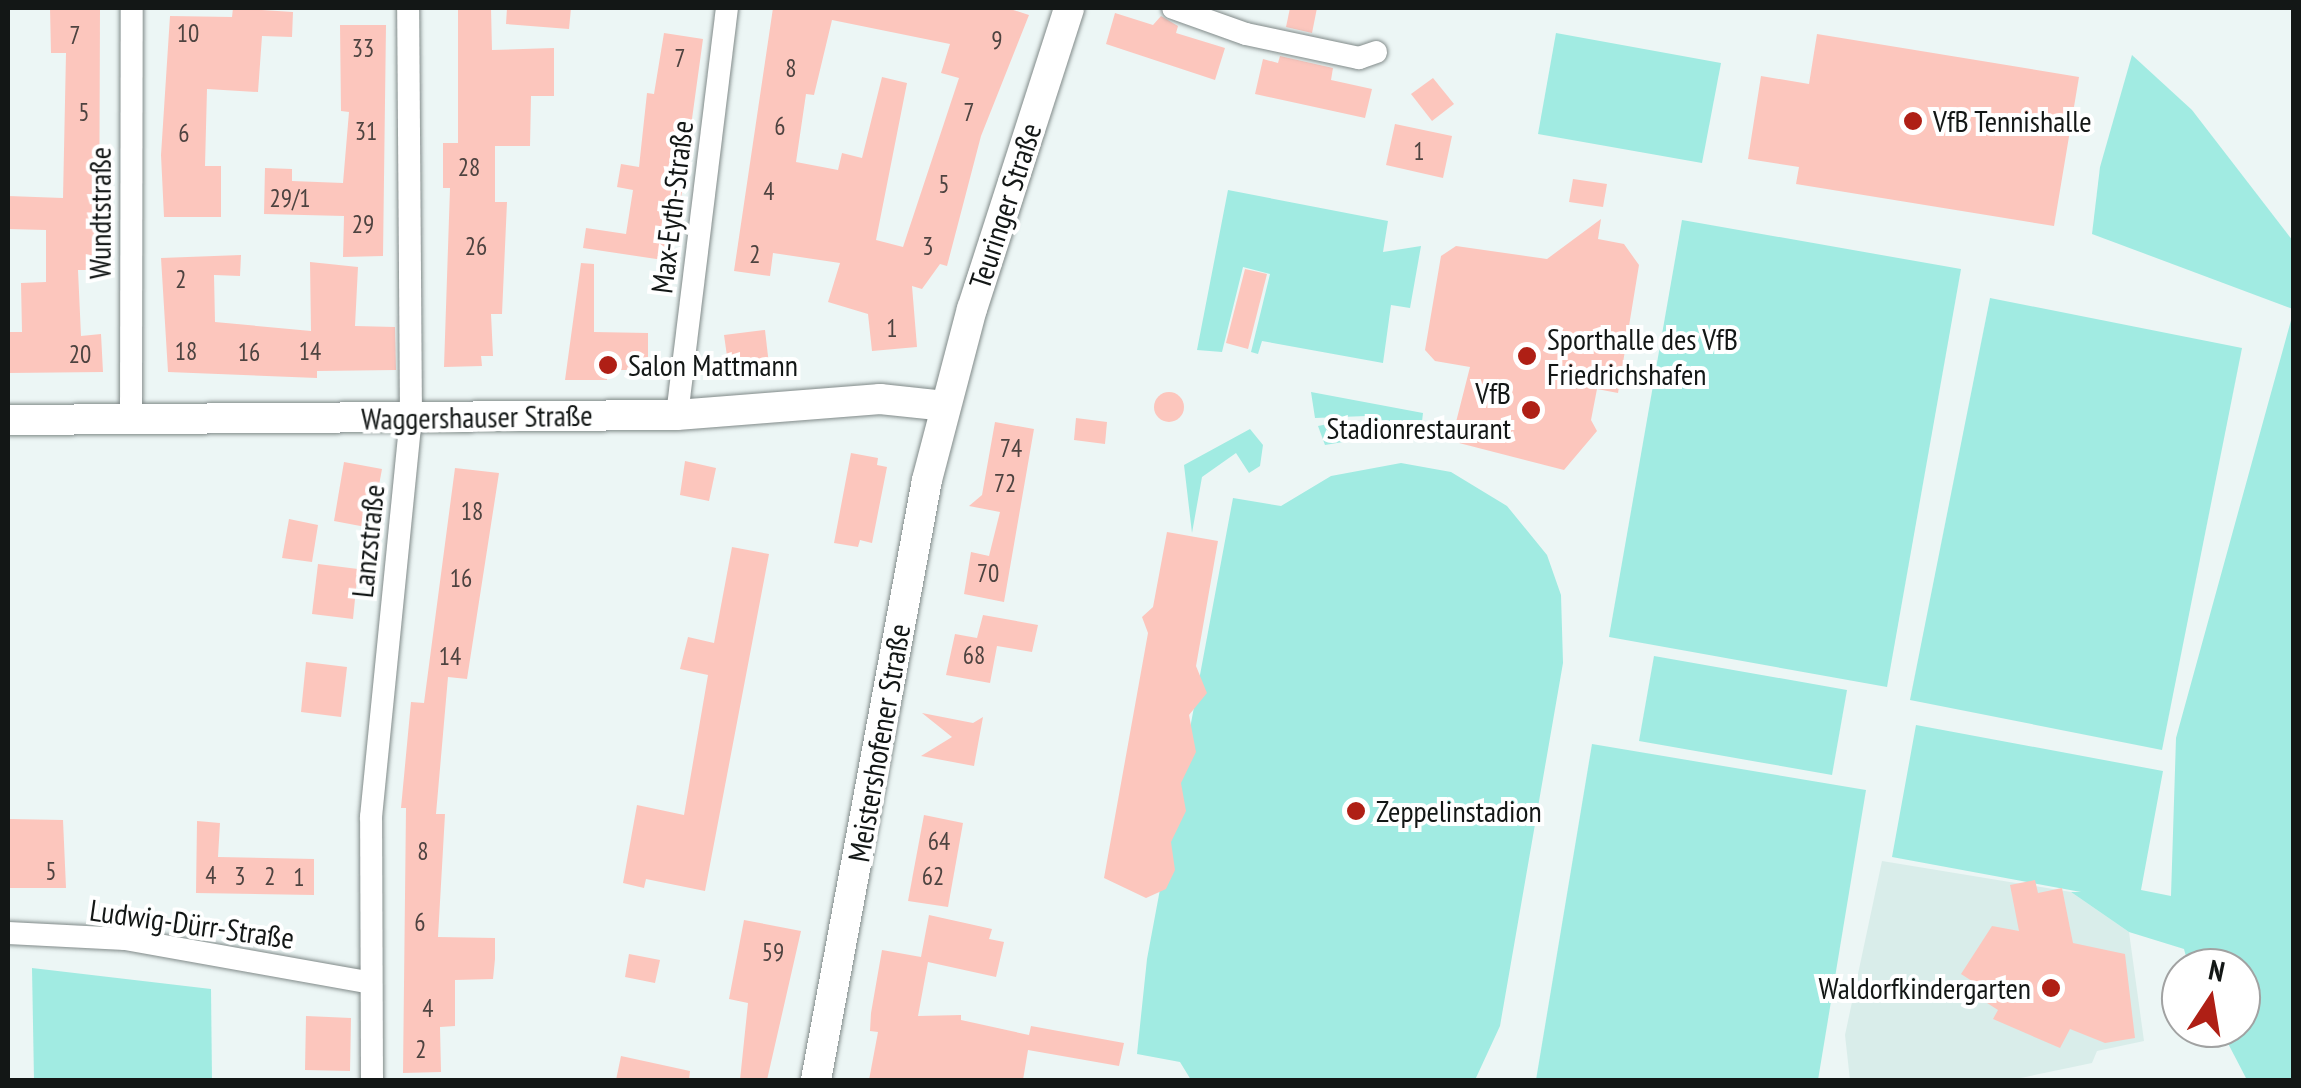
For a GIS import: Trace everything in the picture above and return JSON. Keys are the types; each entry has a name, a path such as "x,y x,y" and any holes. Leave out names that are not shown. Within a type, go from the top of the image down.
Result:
{"street":[{"name":"Wundtstraße","path":"131,419 132,8"},
{"name":"Lanzstraße","path":"372,1080 367,982 376,737 412,418 408,8"},
{"name":"Max-Eyth-Straße","path":"677,415 727,8"},
{"name":"Teuringer Straße","path":"945,406 1069,8"},
{"path":"1173,8 1246,34 1358,58 1376,52"},
{"name":"Waggershauser Straße","path":"8,420 677,415 880,399 945,406"},
{"name":"Meistershofener Straße","path":"816,1080 945,406"},
{"name":"Ludwig-Dürr-Straße","path":"8,933 125,938 367,982"}],"shaded area":[{"path":"1556,33 1721,63 1702,163 1538,134"},
{"path":"2132,55 2192,110 2293,241 2293,309 2092,234 2100,167"},
{"path":"1228,190 1388,221 1383,252 1421,246 1410,308 1391,305 1383,363 1262,341 1258,354 1251,352 1270,274 1243,267 1222,352 1197,350"},
{"path":"1682,220 1961,269 1887,687 1609,637"},
{"path":"1990,298 2242,348 2162,750 1910,700"},
{"path":"2293,313 2293,1080 2247,1080 2230,1048 2261,1048 2261,948 2181,948 2129,932 2071,892 2081,892 1892,857 1916,725 2163,771 2141,890 2171,896 2176,738"},
{"path":"1311,392 1423,413 1421,430 1366,416 1315,418"},
{"path":"1343,421 1397,428 1397,433 1325,445 1318,426"},
{"path":"1250,429 1263,445 1260,466 1249,473 1236,453 1202,477 1192,533 1184,465"},
{"name":"Zeppelinstadion","path":"1401,463 1451,472 1507,506 1547,555 1561,595 1563,663 1500,1026 1475,1080 1191,1080 1180,1062 1137,1054 1147,959 1233,498 1281,506 1331,476"},
{"path":"1654,656 1847,690 1832,775 1639,741"},
{"path":"1592,744 1866,790 1818,1080 1536,1080"},
{"path":"1882,861 2071,892 2129,932 2144,1041 2097,1051 2092,1063 2011,1080 1850,1080 1845,1035"},
{"path":"32,968 211,989 212,1080 34,1080"}],"building":[{"path":"50,8 100,8 99,270 78,270 81,336 101,334 103,372 8,373 8,332 22,332 21,283 46,282 46,230 8,229 8,196 63,198 66,53 51,53"},
{"path":"233,8 293,12 292,37 262,36 258,92 207,89 205,166 221,166 221,217 164,217 161,155 170,16 232,17"},
{"path":"458,8 491,8 492,50 554,48 554,96 531,96 530,146 495,146 495,202 507,202 502,314 491,314 493,356 481,356 482,366 444,367 450,188 443,188 443,143 458,143"},
{"path":"507,8 571,8 569,29 506,24"},
{"path":"773,8 1007,8 1029,15 981,136 947,266 940,264 922,289 912,286 917,347 872,351 868,314 828,302 840,263 773,253 770,276 734,271","holes":["832,20 950,44 941,73 959,78 903,247 876,240 907,83 882,77 862,158 842,153 838,170 796,162 806,94 814,95"]},
{"path":"1290,8 1317,8 1312,33 1286,27"},
{"path":"1115,13 1153,25 1161,16 1178,26 1176,33 1225,48 1215,80 1106,44"},
{"path":"340,25 386,25 383,256 343,257 344,216 264,214 265,168 292,169 292,181 343,183 349,112 341,111"},
{"path":"664,33 703,39 676,235 667,234 663,260 583,248 586,228 626,234 633,190 617,187 621,164 639,167 647,93 654,94"},
{"name":"VfB Tennishalle","path":"1817,34 2079,77 2054,226 1796,184 1799,167 1748,159 1761,76 1809,84"},
{"path":"1280,56 1333,68 1331,80 1372,89 1365,118 1255,94 1263,59 1278,63"},
{"path":"1433,78 1454,104 1432,121 1411,94"},
{"path":"1395,124 1452,136 1443,178 1386,165"},
{"path":"1573,179 1607,184 1603,207 1569,202"},
{"name":"Sporthalle des VfB Friedrichshafen","path":"1601,219 1598,239 1624,244 1639,265 1618,393 1597,389 1591,420 1597,431 1564,470 1459,443 1454,430 1470,367 1435,361 1425,350 1441,256 1456,246 1547,259"},
{"path":"241,255 240,276 214,275 215,322 311,331 310,262 358,267 355,326 395,327 396,370 317,371 317,378 168,372 161,258"},
{"path":"581,263 594,264 594,332 648,333 648,370 607,370 607,380 565,380"},
{"path":"1245,269 1267,274 1248,349 1226,343"},
{"path":"765,330 769,365 729,370 724,335"},
{"path":"1169,392 1183,401 1184,407 1175,421 1169,422 1155,413 1154,407 1163,393"},
{"path":"1076,418 1107,422 1105,444 1074,440"},
{"path":"995,422 1034,429 1004,602 964,594 971,552 989,556 1000,512 969,506 982,495"},
{"path":"851,453 878,458 877,465 887,467 872,543 860,540 858,547 834,543"},
{"path":"685,461 716,468 709,501 680,495"},
{"path":"344,462 382,469 371,528 334,521"},
{"path":"455,468 499,473 467,679 448,677 436,814 445,814 438,937 495,938 495,959 493,979 455,980 455,1026 440,1027 441,1072 403,1073 406,808 401,808 411,702 424,703"},
{"path":"289,519 318,525 312,562 282,558"},
{"path":"1167,532 1218,541 1196,666 1207,693 1189,715 1196,752 1181,783 1186,811 1171,842 1175,870 1166,889 1146,898 1104,878 1148,633 1142,617 1153,607"},
{"path":"732,547 769,554 705,891 646,879 644,888 623,883 637,805 684,815 708,675 680,669 688,637 714,643"},
{"path":"318,564 358,569 353,619 312,614"},
{"path":"983,615 1038,625 1032,652 997,646 990,683 946,675 955,634 977,638"},
{"path":"306,662 347,667 341,717 301,712"},
{"path":"922,713 973,723 983,717 974,766 921,756 952,737"},
{"path":"924,815 963,823 948,907 908,901"},
{"path":"8,819 63,820 66,888 8,888"},
{"path":"197,821 220,823 218,857 314,859 314,895 196,893"},
{"name":"Waldorfkindergarten","path":"2035,880 2038,893 2062,888 2073,943 2125,954 2135,1038 2105,1043 2070,1029 2060,1048 1993,1019 1998,1010 1973,994 1975,983 1961,974 1992,926 2019,931 2010,885"},
{"path":"929,915 992,929 989,939 1004,942 996,977 928,962 918,1016 961,1015 961,1020 1029,1035 1031,1026 1124,1043 1119,1066 1028,1050 1023,1080 869,1080 878,1032 870,1031 871,1013 882,950 921,957"},
{"path":"744,920 801,931 767,1080 740,1080 748,1003 729,999"},
{"path":"629,954 660,960 655,983 625,977"},
{"path":"306,1016 351,1018 350,1071 305,1070"},
{"path":"621,1056 690,1071 689,1080 616,1080"}],"place":[{"name":"VfB Tennishalle","path":"1913,121"},
{"name":"Sporthalle des VfB Friedrichshafen","path":"1527,356"},
{"name":"Salon Mattmann","path":"608,365"},
{"name":"VfB Stadionrestaurant","path":"1531,410"},
{"name":"Zeppelinstadion","path":"1356,811"},
{"name":"Waldorfkindergarten","path":"2051,988"}]}
